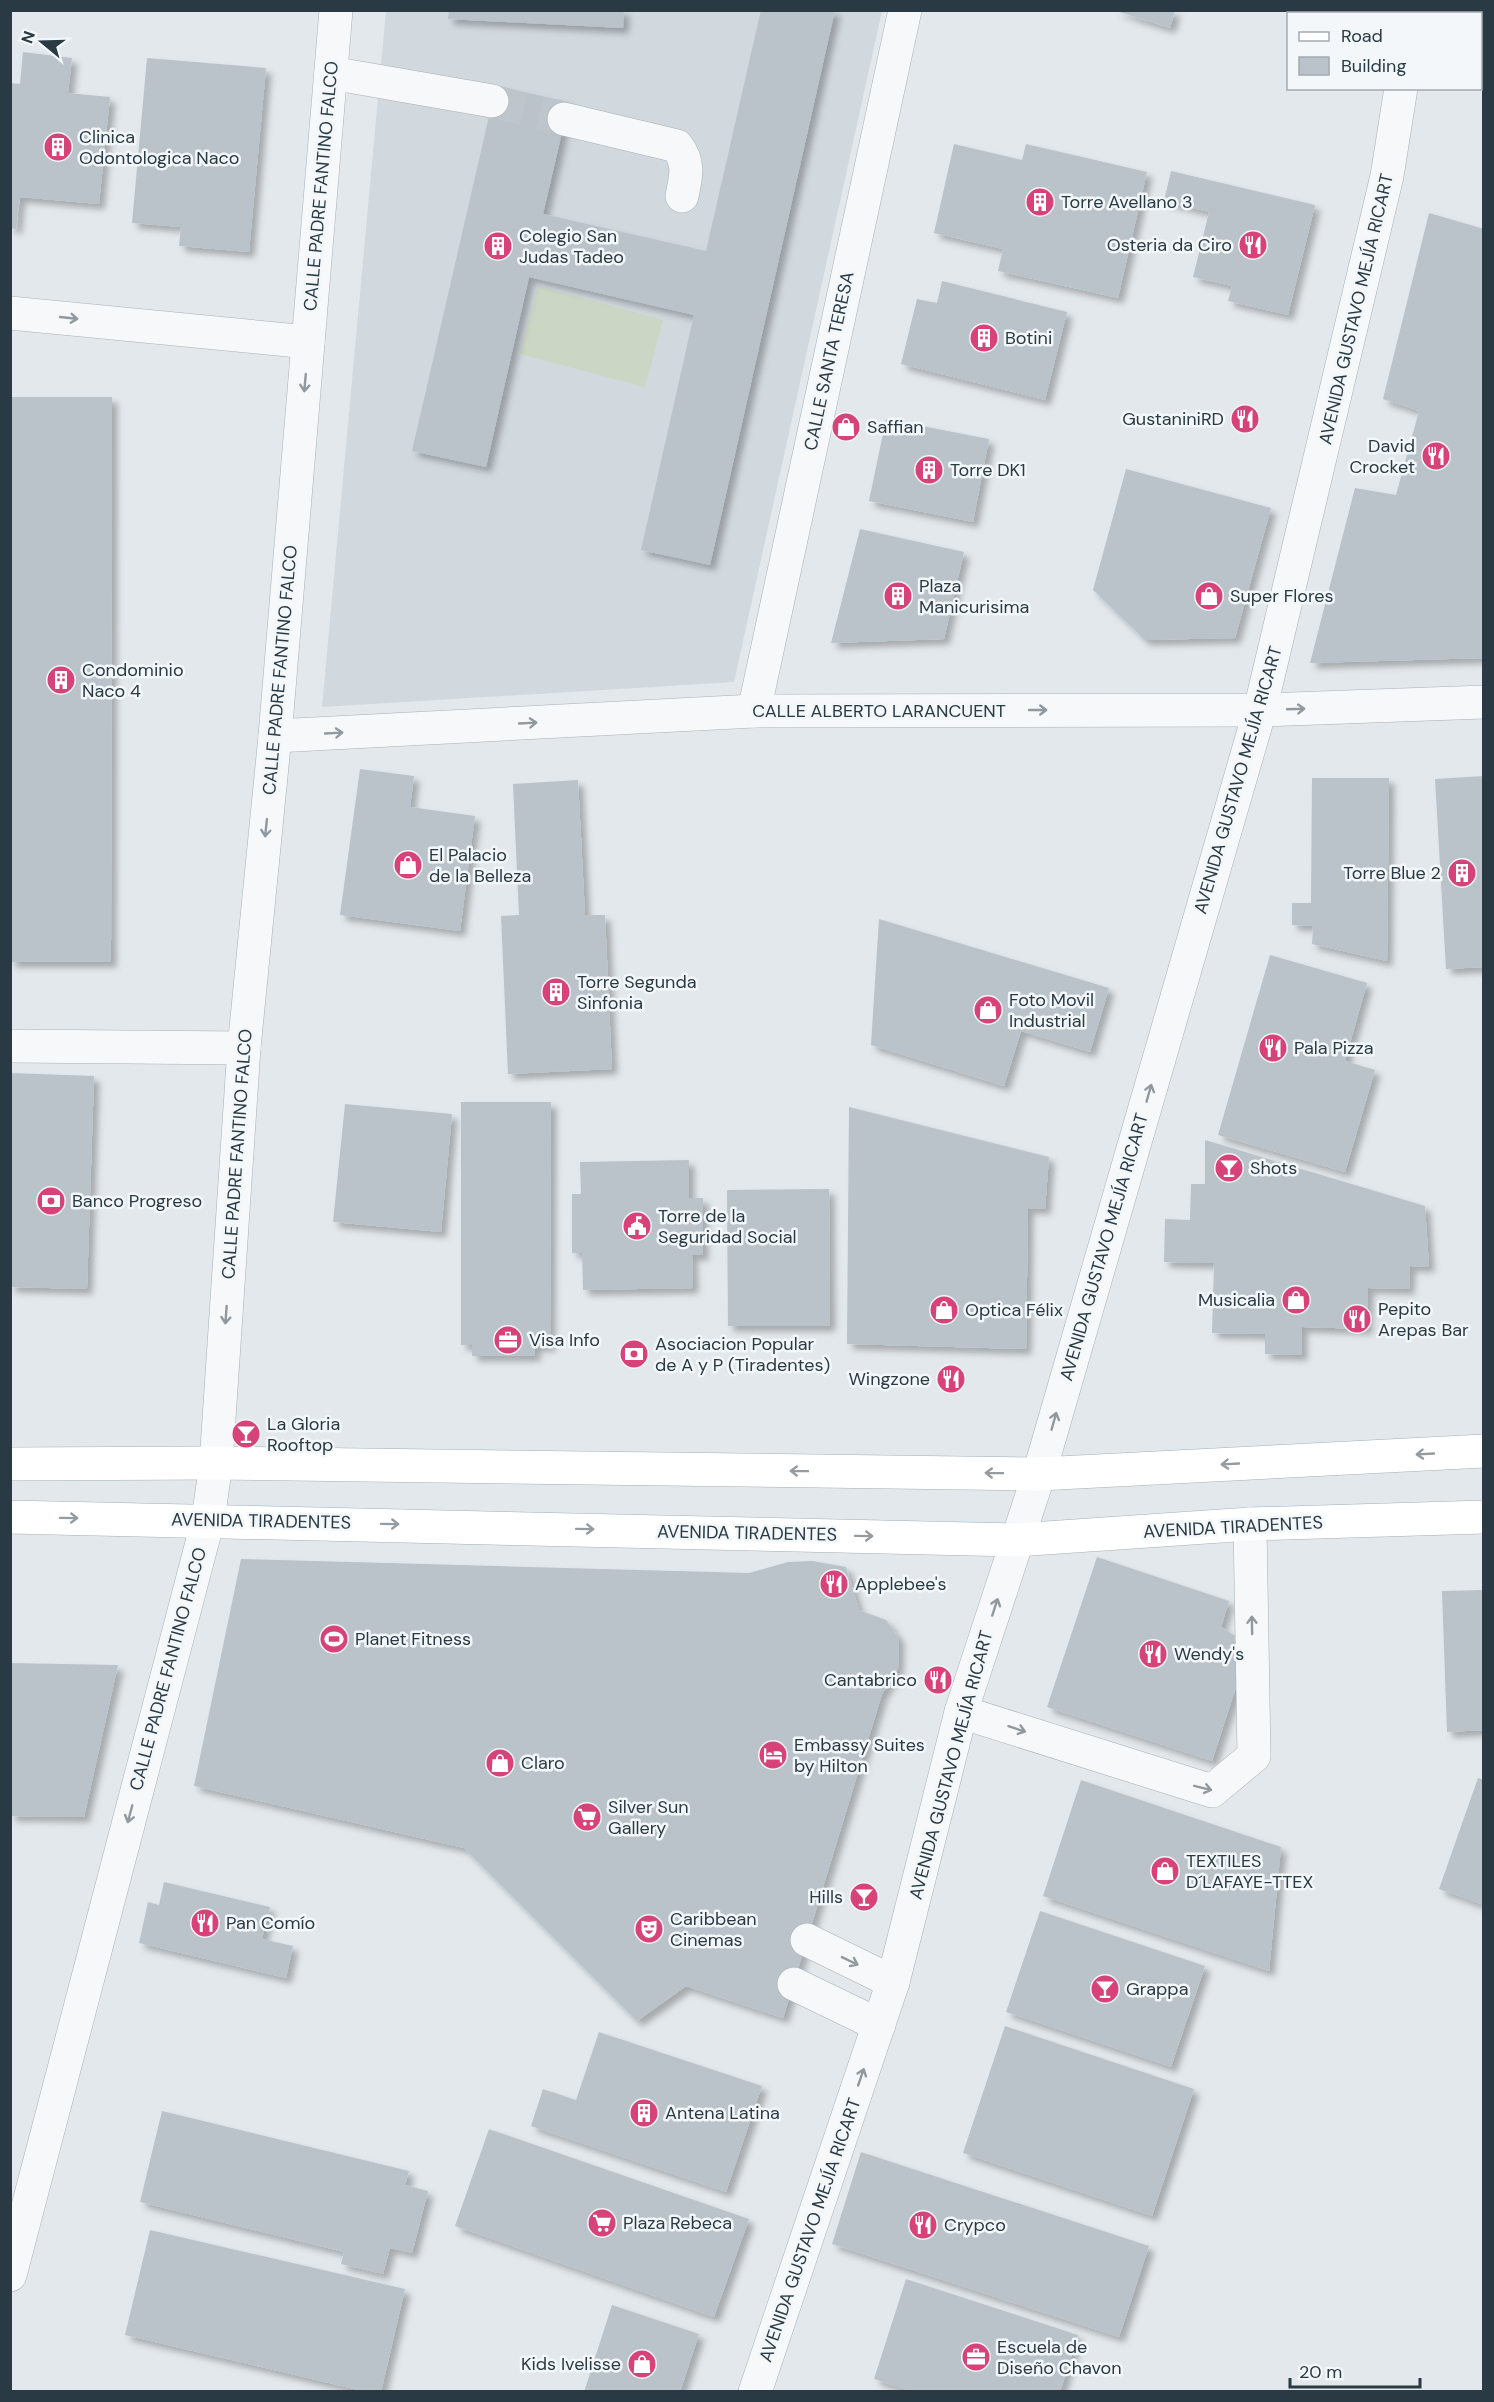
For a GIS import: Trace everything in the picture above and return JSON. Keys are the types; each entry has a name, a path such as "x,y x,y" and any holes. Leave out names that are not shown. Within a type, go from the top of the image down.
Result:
{"main road":[{"path":"10,1464 216,1463 1039,1474 1484,1451"},
{"name":"AVENIDA TIRADENTES","path":"10,1517 1016,1540 1250,1524 1484,1517"}],"street":[{"name":"CALLE PADRE FANTINO FALCO","path":"10,2275 208,1520 216,1463 244,1048 275,736 336,10"},
{"name":"CALLE SANTA TERESA","path":"754,711 905,10"},
{"path":"331,74 492,102"},
{"name":"AVENIDA GUSTAVO MEJÍA RICART","path":"755,2391 892,1982 962,1712 1039,1474 1260,710 1388,176 1401,90"},
{"path":"564,119 677,146 685,157 687,171 682,196"},
{"path":"10,313 308,342"},
{"name":"CALLE ALBERTO LARANCUENT","path":"275,736 754,711 1260,710 1484,702"},
{"path":"10,1046 244,1048"},
{"path":"962,1712 1212,1791 1254,1756 1250,1524"},
{"path":"807,1940 892,1982"},
{"path":"794,1984 879,2025"}],"shaded area":[{"path":"386,11 882,11 734,682 322,707"}],"green space":[{"path":"538,286 663,320 645,387 520,354"}],"building":[{"path":"449,10 624,10 623,28 448,19"},
{"path":"761,10 835,10 710,565 641,550 694,315 529,277 486,467 412,451 496,86 569,102 543,214 706,251"},
{"path":"1113,10 1175,10 1170,28"},
{"name":"Clinica Odontologica Naco","path":"23,52 72,58 68,93 110,97 99,204 20,197 16,229 10,228 10,83 20,84"},
{"path":"147,58 266,68 249,252 179,246 181,227 132,223"},
{"name":"Torre Avellano 3","path":"954,144 1022,160 1026,144 1147,172 1118,298 998,271 1003,249 934,233"},
{"name":"Osteria da Ciro","path":"1171,171 1315,205 1288,315 1228,301 1232,286 1193,277 1209,212 1164,201"},
{"path":"1429,213 1484,229 1484,658 1310,663 1355,488 1396,495 1419,411 1383,399"},
{"name":"Botini","path":"942,281 1067,312 1045,400 901,364 917,299 937,303"},
{"name":"Condominio Naco 4","path":"10,397 112,397 111,962 10,962"},
{"name":"Torre DK1","path":"886,419 989,439 973,522 869,501"},
{"path":"1126,469 1271,508 1235,638 1145,640 1093,590"},
{"name":"Plaza Manicurisima","path":"860,529 964,552 944,639 831,643"},
{"name":"El Palacio de la Belleza","path":"360,769 414,776 410,807 475,816 460,931 340,915"},
{"name":"Torre Blue 2","path":"1484,776 1484,967 1446,969 1435,779"},
{"path":"1312,778 1389,778 1387,961 1312,944 1313,926 1292,925 1292,903 1311,903"},
{"name":"Torre Segunda Sinfonia","path":"578,780 585,915 605,915 612,1069 508,1074 501,916 519,915 513,784"},
{"name":"Foto Movil Industrial","path":"879,919 1109,988 1090,1052 1021,1031 1004,1086 871,1045"},
{"path":"1270,955 1367,983 1345,1061 1375,1070 1345,1172 1218,1135"},
{"path":"10,1073 94,1076 87,1289 10,1287"},
{"path":"461,1102 551,1102 550,1346 535,1346 535,1356 472,1356 472,1345 461,1345"},
{"path":"345,1104 452,1114 441,1232 333,1222"},
{"path":"849,1107 1049,1157 1045,1209 1028,1208 1026,1349 847,1344"},
{"path":"1205,1140 1425,1206 1429,1267 1410,1266 1409,1289 1368,1288 1367,1329 1302,1327 1302,1355 1265,1354 1265,1334 1212,1333 1214,1263 1164,1262 1165,1219 1190,1220 1191,1184 1205,1184"},
{"name":"Torre de la Seguridad Social","path":"689,1160 689,1198 703,1198 703,1255 692,1255 693,1288 583,1290 582,1253 572,1253 572,1194 581,1194 580,1162"},
{"path":"829,1189 830,1326 728,1326 727,1190"},
{"name":"Wendy's","path":"1097,1557 1229,1601 1221,1627 1240,1639 1242,1669 1212,1761 1047,1707"},
{"name":"Silver Sun Gallery","path":"241,1559 749,1573 788,1562 813,1561 846,1567 859,1610 886,1620 899,1638 898,1669 882,1694 783,2018 686,1986 637,2021 464,1848 194,1786"},
{"path":"1484,1590 1484,1730 1447,1732 1442,1591"},
{"path":"10,1663 118,1665 84,1817 10,1816"},
{"path":"1478,1778 1484,1780 1484,1905 1439,1889"},
{"name":"TEXTILES D´LAFAYE-TTEX","path":"1081,1780 1281,1847 1269,1971 1043,1896"},
{"name":"Pan Comío","path":"164,1882 270,1907 262,1939 293,1946 286,1978 139,1943 148,1902 159,1905"},
{"name":"Grappa","path":"1040,1911 1205,1966 1171,2067 1006,2012"},
{"path":"1005,2026 1194,2089 1152,2216 963,2153"},
{"name":"Antena Latina","path":"599,2032 762,2086 726,2192 531,2126 543,2089 576,2100"},
{"path":"162,2111 409,2171 405,2185 428,2191 412,2253 390,2248 383,2274 341,2264 344,2252 140,2202"},
{"name":"Plaza Rebeca","path":"489,2129 749,2219 714,2317 455,2226"},
{"path":"861,2152 1149,2246 1119,2337 832,2244"},
{"path":"150,2230 405,2289 381,2392 367,2392 125,2335"},
{"name":"Escuela de Diseño Chavon","path":"906,2279 1078,2335 1060,2392 913,2392 874,2379"},
{"path":"612,2305 699,2334 680,2392 584,2392"}],"tunnel":[{"path":"492,101 564,119"}],"place":[{"name":"Clinica Odontologica Naco","path":"58,147"},
{"name":"Torre Avellano 3","path":"1040,202"},
{"name":"Osteria da Ciro","path":"1253,245"},
{"name":"Colegio San Judas Tadeo","path":"498,246"},
{"name":"Botini","path":"984,338"},
{"name":"GustaniniRD","path":"1245,419"},
{"name":"Saffian","path":"846,427"},
{"name":"David Crocket","path":"1436,456"},
{"name":"Torre DK1","path":"929,470"},
{"name":"Plaza Manicurisima","path":"898,596"},
{"name":"Super Flores","path":"1209,596"},
{"name":"Condominio Naco 4","path":"61,680"},
{"name":"El Palacio de la Belleza","path":"408,865"},
{"name":"Torre Blue 2","path":"1462,873"},
{"name":"Torre Segunda Sinfonia","path":"556,992"},
{"name":"Foto Movil Industrial","path":"988,1010"},
{"name":"Pala Pizza","path":"1273,1048"},
{"name":"Shots","path":"1229,1168"},
{"name":"Banco Progreso","path":"51,1201"},
{"name":"Torre de la Seguridad Social","path":"637,1226"},
{"name":"Musicalia","path":"1296,1300"},
{"name":"Optica Félix","path":"944,1310"},
{"name":"Pepito Arepas Bar","path":"1357,1319"},
{"name":"Visa Info","path":"508,1340"},
{"name":"Asociacion Popular de A y P (Tiradentes)","path":"634,1354"},
{"name":"Wingzone","path":"951,1379"},
{"name":"La Gloria Rooftop","path":"246,1434"},
{"name":"Applebee's","path":"834,1584"},
{"name":"Planet Fitness","path":"334,1639"},
{"name":"Wendy's","path":"1153,1654"},
{"name":"Cantabrico","path":"938,1680"},
{"name":"Embassy Suites by Hilton","path":"773,1755"},
{"name":"Claro","path":"500,1763"},
{"name":"Silver Sun Gallery","path":"587,1817"},
{"name":"TEXTILES D´LAFAYE-TTEX","path":"1165,1871"},
{"name":"Hills","path":"864,1897"},
{"name":"Pan Comío","path":"205,1923"},
{"name":"Caribbean Cinemas","path":"649,1929"},
{"name":"Grappa","path":"1105,1989"},
{"name":"Antena Latina","path":"644,2113"},
{"name":"Plaza Rebeca","path":"602,2223"},
{"name":"Crypco","path":"923,2225"},
{"name":"Escuela de Diseño Chavon","path":"976,2357"},
{"name":"Kids Ivelisse","path":"642,2364"}]}
